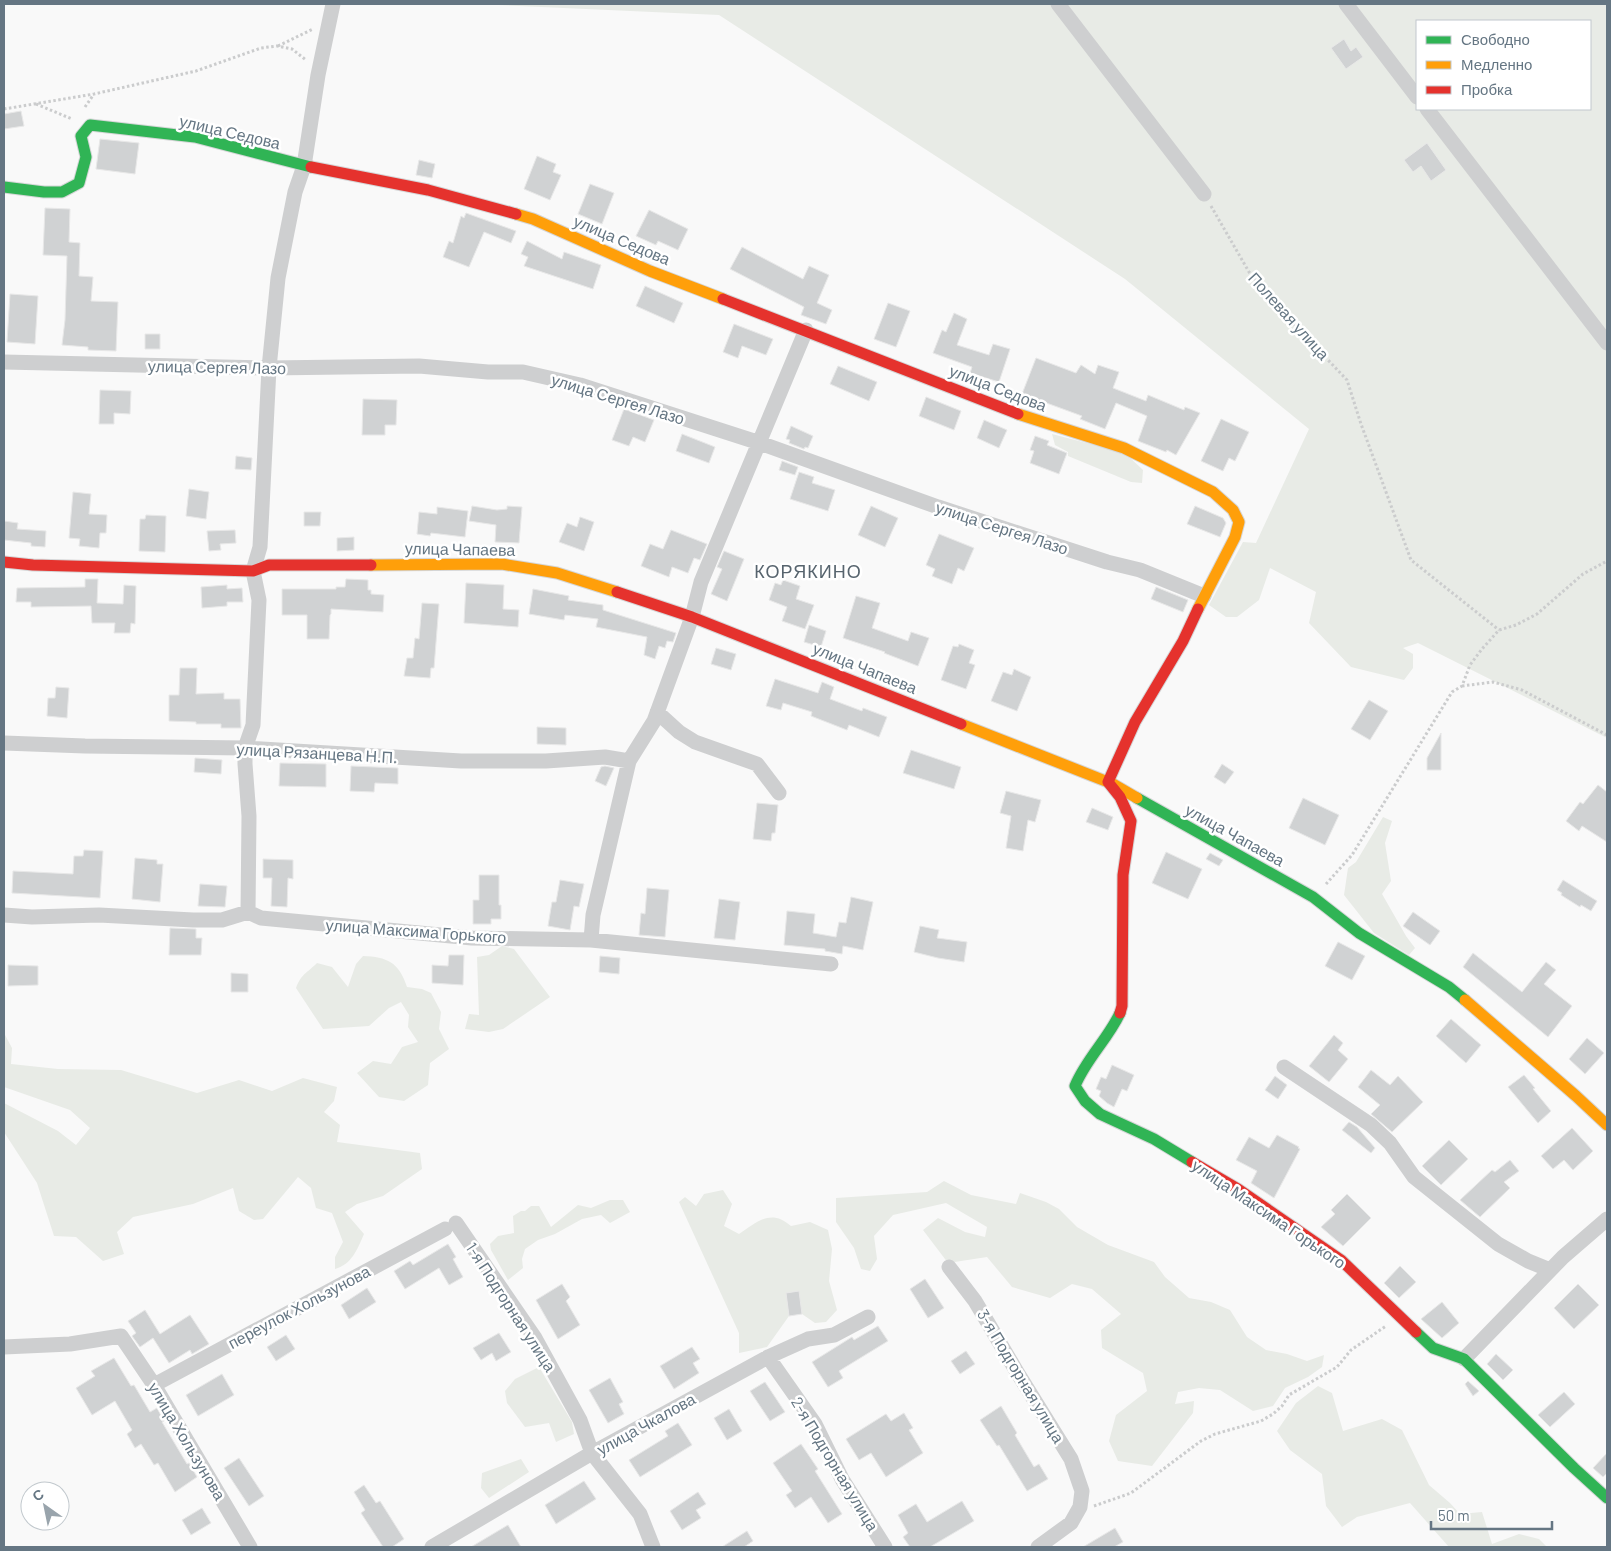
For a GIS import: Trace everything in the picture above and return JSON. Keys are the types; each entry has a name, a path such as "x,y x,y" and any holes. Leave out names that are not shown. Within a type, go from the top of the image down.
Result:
{"street":[{"path":"4,915 32,917 99,915 222,920 248,912 250,816 245,748 254,716 259,600 253,571 260,547 269,368 278,278 295,192 304,166 318,75 333,4"},
{"path":"1058,4 1204,194"},
{"path":"1346,4 1416,96"},
{"path":"1428,110 1607,343"},
{"name":"улица Седова","path":"82,136 90,125 195,137 304,166 428,190 533,219 650,271 1029,418 1124,448 1213,492 1233,510 1239,522 1235,537 1204,596"},
{"path":"4,187 44,192 62,192 79,182 86,157 82,136"},
{"path":"591,940 593,915 629,761 654,721 692,617 701,582 806,330"},
{"name":"улица Сергея Лазо","path":"4,362 269,368 419,366 488,372 523,372 580,385 760,443 938,507 1107,562 1140,570 1204,596"},
{"name":"улица Чапаева","path":"4,562 33,565 253,571 269,565 502,564 557,573 692,617 1108,782 1313,897 1359,933 1449,987 1607,1125"},
{"path":"1108,782 1135,722 1182,641 1204,596"},
{"path":"657,712 678,732 695,742 757,764 779,793"},
{"name":"улица Рязанцева Н.П.","path":"4,743 245,748 462,761 546,761 605,757 629,761"},
{"name":"улица Максима Горького","path":"1108,782 1120,797 1131,821 1123,874 1122,1006 1120,1016 1082,1069 1075,1086 1085,1101 1100,1114 1154,1139 1238,1188 1341,1260 1433,1348 1464,1359 1607,1498"},
{"name":"улица Максима Горького","path":"248,912 261,918 472,938 591,940 831,964"},
{"path":"1284,1067 1371,1125 1390,1143 1414,1177 1498,1244 1528,1261 1550,1270"},
{"path":"1464,1359 1563,1256 1607,1220"},
{"name":"переулок Хользунова","path":"154,1385 451,1226"},
{"name":"1-я Подгорная улица","path":"451,1226 535,1338 580,1420 592,1453 640,1514 653,1547"},
{"name":"3-я Подгорная улица","path":"949,1267 975,1301 1071,1459 1082,1491 1080,1507 1076,1514"},
{"name":"улица Чкалова","path":"432,1547 592,1453 768,1358 808,1339 834,1334 868,1317"},
{"name":"улица Хользунова","path":"4,1347 70,1344 121,1336 154,1385 250,1547"},
{"name":"2-я Подгорная улица","path":"768,1358 815,1424 842,1479 885,1547"},
{"path":"1038,1547 1071,1523 1076,1514"}],"path":[{"path":"277,46 330,20"},
{"path":"4,109 94,94 196,72 261,48 277,46 292,49 302,56 312,65 318,75"},
{"path":"36,103 76,120 82,136"},
{"name":"Полевая улица","path":"1204,194 1249,272 1278,307 1347,380 1361,424 1411,560 1499,630"},
{"path":"1462,686 1470,665 1499,630 1516,625 1537,614 1583,574 1607,561"},
{"path":"1313,897 1352,855 1452,692 1462,686 1492,682 1522,690 1607,736"},
{"path":"1076,1514 1130,1493 1201,1441 1215,1434 1261,1421 1282,1406 1289,1395 1336,1367 1352,1350 1381,1329 1402,1318"}],"shaded area":[{"path":"475,4 1607,4 1607,738 1418,643 1403,648 1413,654 1413,668 1404,680 1351,667 1309,623 1316,592 1270,568 1259,600 1237,617 1226,617 1209,605 1243,542 1256,543 1309,429 1125,279 719,15"},
{"path":"1052,434 1125,453 1143,470 1142,483 1131,482 1068,456 1068,452 1055,445"},
{"path":"1383,817 1392,821 1385,843 1391,881 1382,894 1415,948 1409,955 1374,933 1344,895 1348,868 1356,862"},
{"path":"502,946 514,949 550,997 503,1029 489,1032 465,1029 469,1014 479,1015 477,957 489,955"},
{"path":"363,956 379,958 396,966 407,987 422,989 431,993 441,1012 439,1029 449,1049 430,1063 428,1085 404,1101 379,1097 357,1073 373,1061 391,1064 402,1047 418,1042 408,1027 409,1015 401,1002 389,1008 369,1026 323,1029 296,988 302,976 317,963 332,967 348,987 356,964"},
{"path":"4,1033 12,1048 11,1064 58,1069 121,1070 197,1093 239,1080 272,1091 303,1078 337,1087 334,1101 324,1112 340,1125 337,1142 420,1153 422,1169 383,1196 357,1204 345,1212 364,1234 350,1260 335,1269 335,1257 343,1242 332,1213 316,1208 311,1188 298,1177 263,1219 254,1220 239,1211 233,1188 193,1204 133,1217 117,1232 124,1254 103,1261 76,1237 54,1236 37,1183 4,1132 4,1103 58,1131 76,1145 90,1128 70,1110 4,1087"},
{"path":"944,1181 971,1195 1016,1204 1020,1193 1046,1202 1059,1209 1077,1227 1108,1245 1154,1262 1165,1277 1189,1298 1211,1302 1230,1310 1247,1337 1266,1350 1287,1354 1307,1361 1324,1355 1322,1367 1308,1377 1285,1388 1273,1406 1253,1411 1220,1390 1199,1388 1178,1392 1175,1404 1194,1401 1193,1413 1152,1466 1118,1461 1109,1441 1116,1415 1147,1391 1143,1373 1102,1348 1101,1330 1121,1314 1092,1289 1072,1284 1050,1298 1012,1287 987,1257 948,1263 923,1230 938,1218 965,1232 985,1237 987,1227 946,1203 893,1215 874,1236 877,1259 870,1271 861,1269 854,1248 836,1222 836,1198 927,1192"},
{"path":"723,1190 732,1204 724,1226 739,1234 758,1221 771,1217 784,1221 791,1226 810,1222 828,1230 832,1249 829,1281 837,1310 826,1322 815,1323 802,1314 798,1291 786,1293 789,1316 767,1347 739,1353 739,1333 679,1202 685,1197 696,1206 704,1194"},
{"path":"610,1200 623,1200 630,1212 610,1223 601,1215 582,1219 555,1234 538,1240 525,1249 522,1259 523,1268 508,1280 491,1250 490,1244 498,1236 514,1233 513,1216 531,1206 539,1206 551,1227 578,1205 591,1208"},
{"path":"539,1367 572,1422 574,1434 556,1442 549,1423 525,1427 507,1403 505,1391 515,1379"},
{"path":"1318,1386 1332,1393 1343,1431 1382,1419 1402,1430 1429,1485 1460,1514 1482,1512 1492,1544 1519,1534 1539,1539 1547,1547 1449,1547 1410,1503 1357,1517 1342,1527 1326,1506 1322,1474 1290,1450 1277,1431 1296,1403"},
{"path":"521,1459 529,1472 489,1498 481,1488 482,1473"}],"building":[{"path":"1344,39 1351,51 1356,47 1363,57 1346,69 1331,48"},
{"path":"21,111 24,126 4,129 4,114"},
{"path":"100,139 139,143 135,174 96,169"},
{"path":"1427,143 1446,170 1431,181 1421,166 1413,172 1404,160"},
{"path":"537,156 556,164 553,172 561,175 550,200 524,189"},
{"path":"419,160 435,164 432,178 416,175"},
{"path":"590,184 614,193 602,224 578,214"},
{"path":"45,208 70,209 69,242 80,243 79,276 93,277 91,301 118,302 116,351 88,350 88,347 62,345 65,320 67,256 43,255"},
{"path":"649,210 688,229 678,250 658,241 656,245 636,236"},
{"path":"466,213 516,231 511,243 484,232 469,267 443,257 449,241 453,243 461,216 464,218"},
{"path":"527,241 562,259 564,252 601,265 593,289 524,266 528,257 521,254"},
{"path":"742,247 803,279 809,266 829,275 817,303 832,310 826,324 801,315 804,307 730,269"},
{"path":"645,286 683,303 674,323 636,306"},
{"path":"10,294 38,296 35,344 7,342"},
{"path":"888,303 910,311 896,347 874,339"},
{"path":"954,313 967,319 957,345 989,355 993,344 1010,349 999,382 970,373 972,367 933,353 942,330 946,332"},
{"path":"734,324 773,339 766,355 742,346 738,358 723,352"},
{"path":"145,334 160,334 160,349 145,349"},
{"path":"1036,358 1076,373 1081,365 1095,374 1098,365 1119,372 1113,388 1146,401 1148,395 1184,410 1185,407 1200,413 1176,455 1167,450 1166,452 1138,441 1147,416 1116,403 1105,429 1080,419 1082,416 1022,394"},
{"path":"838,366 877,382 869,401 830,384"},
{"path":"100,390 131,391 130,414 114,413 114,424 99,424"},
{"path":"926,397 961,411 954,430 919,416"},
{"path":"363,399 397,400 396,425 385,425 385,435 362,435"},
{"path":"624,409 654,420 645,442 633,437 629,446 612,440"},
{"path":"1221,419 1249,432 1235,461 1229,458 1223,471 1201,461"},
{"path":"984,420 1007,430 999,448 977,438"},
{"path":"791,426 813,436 808,448 805,447 804,449 789,443 790,440 786,439"},
{"path":"682,434 715,447 709,463 676,451"},
{"path":"1035,436 1049,441 1047,445 1067,453 1059,474 1030,463 1034,451 1030,450"},
{"path":"236,456 252,458 251,470 235,469"},
{"path":"782,461 798,467 795,475 779,470"},
{"path":"799,472 814,477 812,483 835,490 828,511 790,499"},
{"path":"189,489 209,492 206,519 186,516"},
{"path":"73,492 91,494 89,514 107,515 106,533 100,533 99,548 79,546 80,539 69,538"},
{"path":"472,506 497,510 507,509 507,506 522,507 519,543 495,542 496,525 469,521"},
{"path":"871,506 898,518 885,547 858,535"},
{"path":"1195,506 1223,518 1226,523 1220,537 1187,524"},
{"path":"437,507 468,511 465,537 431,533 430,536 417,534 419,512 437,514"},
{"path":"304,512 321,512 320,526 304,526"},
{"path":"146,515 166,516 165,552 139,551 140,519 145,519"},
{"path":"580,517 594,522 584,551 559,542 567,523 577,527"},
{"path":"4,521 18,523 17,529 46,531 45,547 31,546 31,543 4,540"},
{"path":"235,530 236,543 220,544 221,550 209,551 207,531"},
{"path":"671,530 707,544 700,560 694,558 688,573 672,567 669,577 641,566 650,544 663,549"},
{"path":"939,534 974,548 964,571 958,568 952,584 932,576 935,569 926,565"},
{"path":"354,537 354,550 337,551 337,538"},
{"path":"724,551 744,559 727,601 711,594 722,569 717,567"},
{"path":"85,579 98,579 97,603 123,604 124,585 136,586 135,624 131,623 130,633 114,633 115,623 92,623 91,606 31,607 31,602 16,602 17,588 85,587"},
{"path":"346,579 368,580 368,590 371,590 371,594 384,595 383,612 331,609 329,639 307,639 307,615 282,615 282,589 336,589 336,587 345,587"},
{"path":"783,580 800,586 796,599 814,605 805,629 782,621 787,607 769,600 775,583 781,585"},
{"path":"466,583 504,585 503,609 519,610 518,627 464,623"},
{"path":"227,585 227,589 242,588 243,602 227,602 227,606 202,608 201,587"},
{"path":"1156,587 1188,600 1183,612 1151,599"},
{"path":"533,589 569,596 568,600 603,605 603,610 676,633 673,642 667,641 665,648 659,646 655,659 644,655 647,637 596,627 598,619 565,615 564,620 529,614"},
{"path":"856,596 880,603 872,628 908,641 911,632 929,638 918,666 885,652 843,638"},
{"path":"422,603 439,604 434,668 431,668 430,678 404,676 407,658 413,658 415,638 419,639"},
{"path":"809,625 826,631 821,647 804,642"},
{"path":"959,644 974,650 969,663 975,665 966,689 941,680 953,646 958,647"},
{"path":"716,648 736,654 731,670 711,664"},
{"path":"180,668 197,668 196,694 224,693 224,699 240,699 241,728 221,728 221,724 169,721 169,695 179,695"},
{"path":"1014,669 1031,677 1017,711 991,701 1003,672 1012,675"},
{"path":"775,679 818,693 822,682 834,687 830,699 862,711 863,708 887,717 879,737 849,725 847,730 811,716 812,712 783,703 781,710 766,706"},
{"path":"56,687 69,688 67,718 47,716 48,698 55,698"},
{"path":"1369,700 1388,711 1370,740 1351,729"},
{"path":"537,727 566,728 566,745 537,744"},
{"path":"1441,733 1441,770 1427,770 1427,758"},
{"path":"911,750 961,767 954,789 903,773"},
{"path":"195,758 222,760 221,774 194,772"},
{"path":"280,763 326,764 326,787 279,786"},
{"path":"1222,764 1234,772 1225,784 1214,777"},
{"path":"351,766 398,768 398,784 375,783 374,792 350,791"},
{"path":"601,767 614,768 606,786 595,781"},
{"path":"1598,785 1607,792 1607,842 1582,826 1579,831 1566,821 1580,802 1583,804"},
{"path":"1006,791 1041,800 1035,822 1028,820 1023,851 1006,848 1011,816 1000,813"},
{"path":"1303,798 1339,815 1325,845 1289,828"},
{"path":"757,803 778,805 775,833 772,833 771,841 753,839"},
{"path":"1092,808 1113,817 1108,830 1086,822"},
{"path":"84,850 103,851 100,898 12,893 13,871 73,874 74,856 83,856"},
{"path":"1166,852 1202,869 1188,899 1152,883"},
{"path":"1210,853 1223,860 1219,866 1206,859"},
{"path":"135,858 157,860 157,864 163,864 160,902 132,899"},
{"path":"263,859 293,860 293,879 288,878 287,907 271,906 272,878 263,878"},
{"path":"479,875 499,875 501,919 491,919 491,924 473,924 473,900 479,900"},
{"path":"560,880 584,884 579,907 574,906 570,930 548,926 552,902 556,902"},
{"path":"1563,880 1597,901 1591,911 1581,905 1580,907 1561,895 1562,893 1557,890"},
{"path":"200,884 227,886 225,907 198,906"},
{"path":"647,888 669,890 665,937 639,935 641,913 645,914"},
{"path":"851,897 873,902 863,950 843,946 842,954 825,951 825,949 784,945 787,911 815,914 813,933 836,937 839,922 846,923"},
{"path":"719,899 740,902 735,940 714,938"},
{"path":"1413,912 1440,931 1430,945 1403,926"},
{"path":"920,926 939,930 937,938 967,942 964,962 914,952"},
{"path":"170,928 196,929 196,938 202,938 201,955 169,955"},
{"path":"1338,942 1365,956 1352,980 1325,966"},
{"path":"1473,953 1522,992 1546,962 1556,970 1544,984 1572,1006 1548,1037 1463,967"},
{"path":"449,955 464,955 463,985 432,983 432,965 448,966"},
{"path":"600,956 620,958 619,974 599,972"},
{"path":"8,965 38,966 38,985 8,986"},
{"path":"231,973 248,974 248,992 231,992"},
{"path":"1451,1019 1481,1045 1466,1063 1436,1036"},
{"path":"1334,1035 1343,1043 1338,1050 1348,1059 1329,1082 1309,1066"},
{"path":"1587,1038 1604,1053 1585,1074 1569,1059"},
{"path":"1112,1065 1134,1075 1127,1091 1122,1089 1114,1107 1099,1096 1101,1091 1096,1089 1101,1077 1106,1079"},
{"path":"1371,1070 1390,1085 1398,1076 1423,1102 1392,1132 1371,1114 1380,1105 1358,1087"},
{"path":"1524,1075 1551,1111 1538,1123 1508,1087"},
{"path":"1275,1076 1287,1085 1278,1099 1265,1090"},
{"path":"1349,1122 1357,1127 1375,1148 1371,1153 1342,1130"},
{"path":"1572,1128 1593,1151 1573,1170 1564,1160 1553,1169 1541,1156"},
{"path":"1277,1135 1300,1149 1274,1198 1251,1183 1257,1171 1236,1160 1249,1137 1269,1148"},
{"path":"1449,1140 1468,1159 1441,1185 1422,1166"},
{"path":"1510,1160 1519,1171 1504,1182 1510,1188 1480,1217 1460,1200 1492,1170 1495,1172"},
{"path":"1347,1194 1371,1218 1343,1246 1321,1227 1335,1214 1331,1210"},
{"path":"448,1244 456,1257 453,1259 463,1277 449,1285 439,1268 405,1289 394,1271 410,1261 413,1265"},
{"path":"1400,1266 1416,1282 1399,1298 1384,1283"},
{"path":"925,1279 944,1308 928,1318 910,1289"},
{"path":"562,1284 570,1297 566,1301 580,1325 558,1339 536,1300"},
{"path":"1578,1284 1599,1305 1574,1329 1554,1308"},
{"path":"367,1288 376,1302 349,1319 341,1305"},
{"path":"799,1291 802,1314 789,1316 786,1293"},
{"path":"1442,1302 1459,1323 1442,1338 1421,1319"},
{"path":"145,1310 160,1334 190,1315 209,1344 192,1354 190,1350 169,1363 153,1338 140,1347 132,1336 136,1333 128,1321"},
{"path":"878,1326 888,1341 839,1371 843,1378 828,1387 812,1362 852,1337 854,1340"},
{"path":"499,1333 511,1352 496,1361 492,1353 481,1360 473,1348"},
{"path":"286,1335 295,1349 276,1361 267,1347"},
{"path":"692,1347 700,1359 693,1363 699,1373 674,1389 660,1366"},
{"path":"966,1351 975,1364 960,1374 951,1361"},
{"path":"1496,1354 1513,1370 1503,1380 1487,1364"},
{"path":"114,1358 131,1386 134,1385 150,1412 157,1408 164,1421 162,1422 197,1477 175,1492 158,1463 154,1465 141,1444 135,1448 127,1434 132,1430 115,1401 92,1415 76,1388 95,1376 91,1371"},
{"path":"222,1374 234,1395 198,1416 186,1395"},
{"path":"610,1378 623,1402 619,1404 624,1414 608,1423 589,1390"},
{"path":"1468,1381 1479,1391 1473,1396 1465,1384"},
{"path":"765,1382 785,1412 770,1421 750,1391"},
{"path":"1564,1392 1575,1404 1550,1427 1538,1415"},
{"path":"1001,1406 1034,1467 1039,1464 1048,1479 1027,1491 999,1445 997,1446 980,1420"},
{"path":"729,1409 742,1431 727,1440 714,1418"},
{"path":"904,1413 913,1428 909,1430 923,1453 886,1477 871,1453 859,1460 846,1439 886,1414 891,1421"},
{"path":"678,1423 692,1445 640,1477 629,1460 668,1436 665,1431"},
{"path":"801,1444 818,1469 815,1471 842,1514 828,1523 811,1497 795,1508 786,1495 792,1491 773,1463"},
{"path":"1607,1453 1607,1473 1603,1477 1593,1468"},
{"path":"239,1458 264,1496 249,1506 224,1468"},
{"path":"584,1481 596,1499 556,1524 545,1505"},
{"path":"364,1485 376,1503 380,1501 404,1539 392,1547 383,1547 361,1513 365,1510 354,1492"},
{"path":"698,1492 706,1504 696,1510 701,1518 682,1530 670,1511"},
{"path":"962,1501 974,1521 930,1547 910,1547 903,1537 908,1533 898,1515 916,1504 927,1522"},
{"path":"202,1508 211,1523 191,1535 182,1520"},
{"path":"508,1525 521,1547 471,1547"},
{"path":"1115,1528 1123,1542 1114,1547 1083,1547"},
{"path":"747,1531 753,1541 744,1547 722,1547"}],"traffic: fast":[{"path":"4,187 44,192 62,192 79,183 86,157 81,136 90,125 195,137 311,167"},
{"path":"1137,798 1313,897 1359,933 1449,987 1465,1000"},
{"path":"1120,1013 1075,1086 1085,1101 1100,1114 1154,1139 1192,1162"},
{"path":"1416,1332 1433,1348 1464,1359 1607,1498"}],"traffic: slow":[{"path":"516,214 533,219 650,271 723,299"},
{"path":"1018,414 1124,448 1213,492 1233,510 1239,522 1235,537 1198,609"},
{"path":"371,565 502,564 557,573 617,592"},
{"path":"961,724 1113,784 1137,798"},
{"path":"1465,1000 1607,1125"}],"traffic: jam":[{"path":"311,167 428,190 516,214"},
{"path":"723,299 1018,414"},
{"path":"4,562 33,565 253,571 269,565 371,565"},
{"path":"617,592 692,617 961,724"},
{"path":"1120,1013 1122,1006 1123,875 1131,821 1120,797 1108,782 1135,722 1183,641 1198,609"},
{"path":"1192,1162 1238,1189 1341,1260 1416,1332"}],"district":[{"name":"КОРЯКИНО","path":"808,572"}]}
